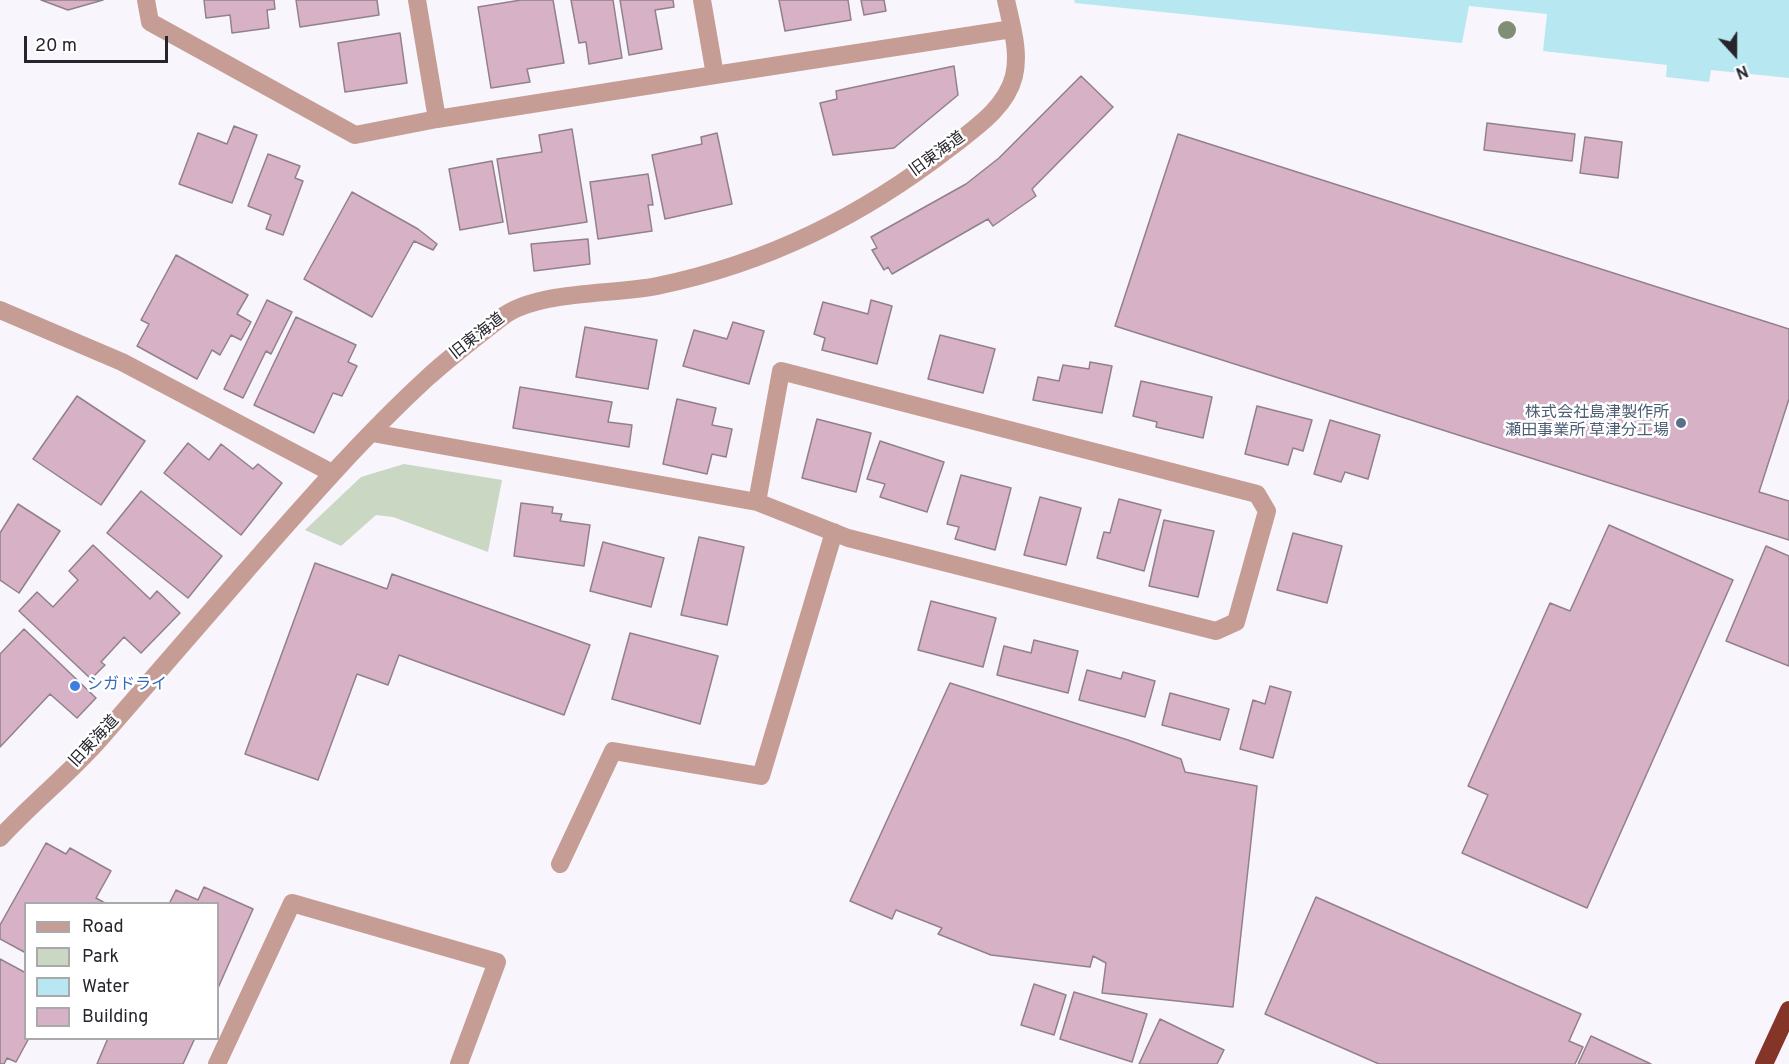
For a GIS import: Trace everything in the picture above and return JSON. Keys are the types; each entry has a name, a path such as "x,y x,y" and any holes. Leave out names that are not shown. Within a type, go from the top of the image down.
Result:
{"highway":[{"path":"1764,1064 1789,1010"}],"street":[{"path":"146,0 150,22 355,135 438,119 1012,29"},
{"path":"417,0 438,119"},
{"path":"702,0 715,75"},
{"name":"旧東海道","path":"0,838 90,750 332,473 428,377 506,314 544,299 656,286 737,265 826,229 874,201 939,156 984,121 1001,102 1014,75 1016,57 1006,0"},
{"path":"0,310 122,362 332,473"},
{"path":"372,433 757,502 848,538 1216,631 1236,622 1267,511 1257,494 781,371 757,502"},
{"path":"560,864 613,751 761,776 834,532"},
{"path":"217,1064 292,903 497,962 459,1064"}],"green space":[{"path":"404,464 502,480 488,552 393,517 376,515 341,546 305,530 361,477"}],"water":[{"path":"1074,0 1789,0 1789,78 1711,70 1709,82 1666,77 1667,65 1543,51 1547,14 1469,6 1462,43 1075,3"}],"building":[{"path":"41,0 103,0 68,10"},
{"path":"204,0 274,0 275,9 267,10 269,28 232,33 230,15 206,18"},
{"path":"296,0 377,0 379,15 300,27"},
{"path":"521,0 553,0 564,63 527,69 530,82 491,88 478,7"},
{"path":"571,0 613,0 622,58 589,64 586,42 579,43"},
{"path":"620,0 673,0 674,7 655,10 662,49 629,55"},
{"path":"779,0 848,0 851,20 785,31"},
{"path":"861,0 884,0 886,11 864,15"},
{"path":"400,33 407,83 345,92 338,43"},
{"path":"954,66 958,95 894,148 833,155 820,103 837,99 836,91"},
{"path":"1081,76 1113,107 1032,189 1036,196 993,226 988,219 892,274 888,267 884,270 872,250 877,248 871,237 966,184 999,158"},
{"path":"1487,123 1575,134 1572,161 1484,150"},
{"path":"234,126 257,135 232,203 179,184 198,133 227,144"},
{"path":"572,129 587,222 509,234 497,159 542,152 539,135"},
{"path":"717,133 732,204 665,219 652,155 702,144 701,137"},
{"path":"1178,134 1789,329 1789,399 1759,492 1789,501 1789,540 1115,326"},
{"path":"1585,137 1622,142 1618,178 1580,173"},
{"path":"268,154 300,166 295,178 303,181 283,235 266,229 271,215 248,206"},
{"path":"492,161 503,222 460,230 449,169"},
{"path":"648,174 653,205 648,205 652,231 598,239 590,182"},
{"path":"352,192 418,229 437,244 433,250 414,241 372,317 304,279"},
{"path":"588,239 590,264 534,271 531,244"},
{"path":"176,255 248,295 237,314 251,322 241,340 231,335 220,355 212,350 197,379 137,346 149,324 141,320"},
{"path":"267,300 292,312 271,354 266,351 243,398 224,389"},
{"path":"871,300 892,306 877,364 822,350 825,338 814,334 823,302 868,314"},
{"path":"296,317 356,345 348,362 357,366 342,396 333,393 314,433 254,405"},
{"path":"733,322 764,331 749,384 683,366 694,330 727,339"},
{"path":"585,327 657,340 648,389 576,377"},
{"path":"940,335 995,349 983,393 928,379"},
{"path":"1090,362 1112,366 1102,413 1033,400 1038,377 1059,381 1063,365 1089,369"},
{"path":"1141,381 1212,397 1203,438 1156,427 1157,422 1133,416"},
{"path":"520,387 612,402 608,422 632,425 629,447 513,428"},
{"path":"77,396 145,441 101,505 33,459"},
{"path":"677,399 716,408 712,425 732,429 726,457 712,454 707,474 663,464"},
{"path":"1257,406 1312,420 1303,451 1293,448 1288,465 1245,454"},
{"path":"817,419 871,433 856,492 802,478"},
{"path":"1330,420 1380,435 1368,479 1345,472 1341,482 1314,474"},
{"path":"880,441 944,462 927,512 880,497 885,484 867,479"},
{"path":"188,443 209,460 221,444 253,469 258,464 282,483 241,535 164,473"},
{"path":"961,475 1011,488 995,550 955,539 959,527 947,524"},
{"path":"141,491 222,556 188,598 107,533"},
{"path":"1040,497 1081,508 1066,565 1024,555"},
{"path":"1119,499 1161,510 1144,571 1097,558 1104,532 1110,533"},
{"path":"521,503 553,507 552,513 562,514 560,521 590,525 584,566 514,556"},
{"path":"18,504 60,531 19,593 0,580 0,533"},
{"path":"1164,520 1214,531 1198,597 1149,586"},
{"path":"1609,525 1733,580 1587,908 1462,853 1488,795 1468,786 1550,603 1570,611"},
{"path":"1293,533 1342,546 1327,603 1277,590"},
{"path":"699,537 744,547 727,625 681,615"},
{"path":"603,542 664,558 651,607 590,591"},
{"path":"93,545 150,599 157,591 180,613 141,653 124,637 101,662 105,665 91,679 19,611 37,592 53,607 78,580 69,571"},
{"path":"1766,546 1789,556 1789,666 1726,641"},
{"path":"315,563 387,589 392,574 590,645 564,715 399,655 388,685 357,674 318,780 245,754"},
{"path":"931,601 996,618 983,667 918,650"},
{"path":"24,629 96,698 77,718 50,694 0,747 0,654"},
{"path":"630,633 718,656 700,724 612,699"},
{"path":"1034,640 1078,651 1068,693 997,675 1004,646 1031,653"},
{"path":"1087,670 1121,679 1123,672 1155,681 1145,717 1079,700"},
{"path":"950,683 1181,759 1185,772 1257,786 1233,1007 1102,993 1106,963 1093,956 1090,967 991,955 938,934 942,928 896,910 892,919 850,901"},
{"path":"1270,686 1291,692 1273,758 1240,749 1253,700 1265,704"},
{"path":"1170,693 1229,709 1220,740 1162,725"},
{"path":"46,843 66,854 70,848 111,871 96,898 103,902 24,902 24,952 0,939 0,925"},
{"path":"204,887 253,909 219,986 219,902 170,902 176,890 198,900"},
{"path":"1316,897 1581,1014 1569,1041 1583,1047 1575,1064 1379,1064 1265,1014"},
{"path":"0,959 24,972 24,1040 28,1040 16,1062 7,1058 4,1064 0,1064"},
{"path":"1034,984 1066,995 1054,1035 1021,1025"},
{"path":"1074,992 1147,1014 1132,1062 1060,1039"},
{"path":"1160,1019 1224,1050 1217,1064 1139,1064"},
{"path":"1591,1036 1651,1064 1578,1064"},
{"path":"107,1040 194,1040 183,1064 97,1064"}],"place":[{"name":"株式会社島津製作所 瀬田事業所 草津分工場","path":"1681,423"},
{"name":"シガドライ","path":"75,686"}]}
